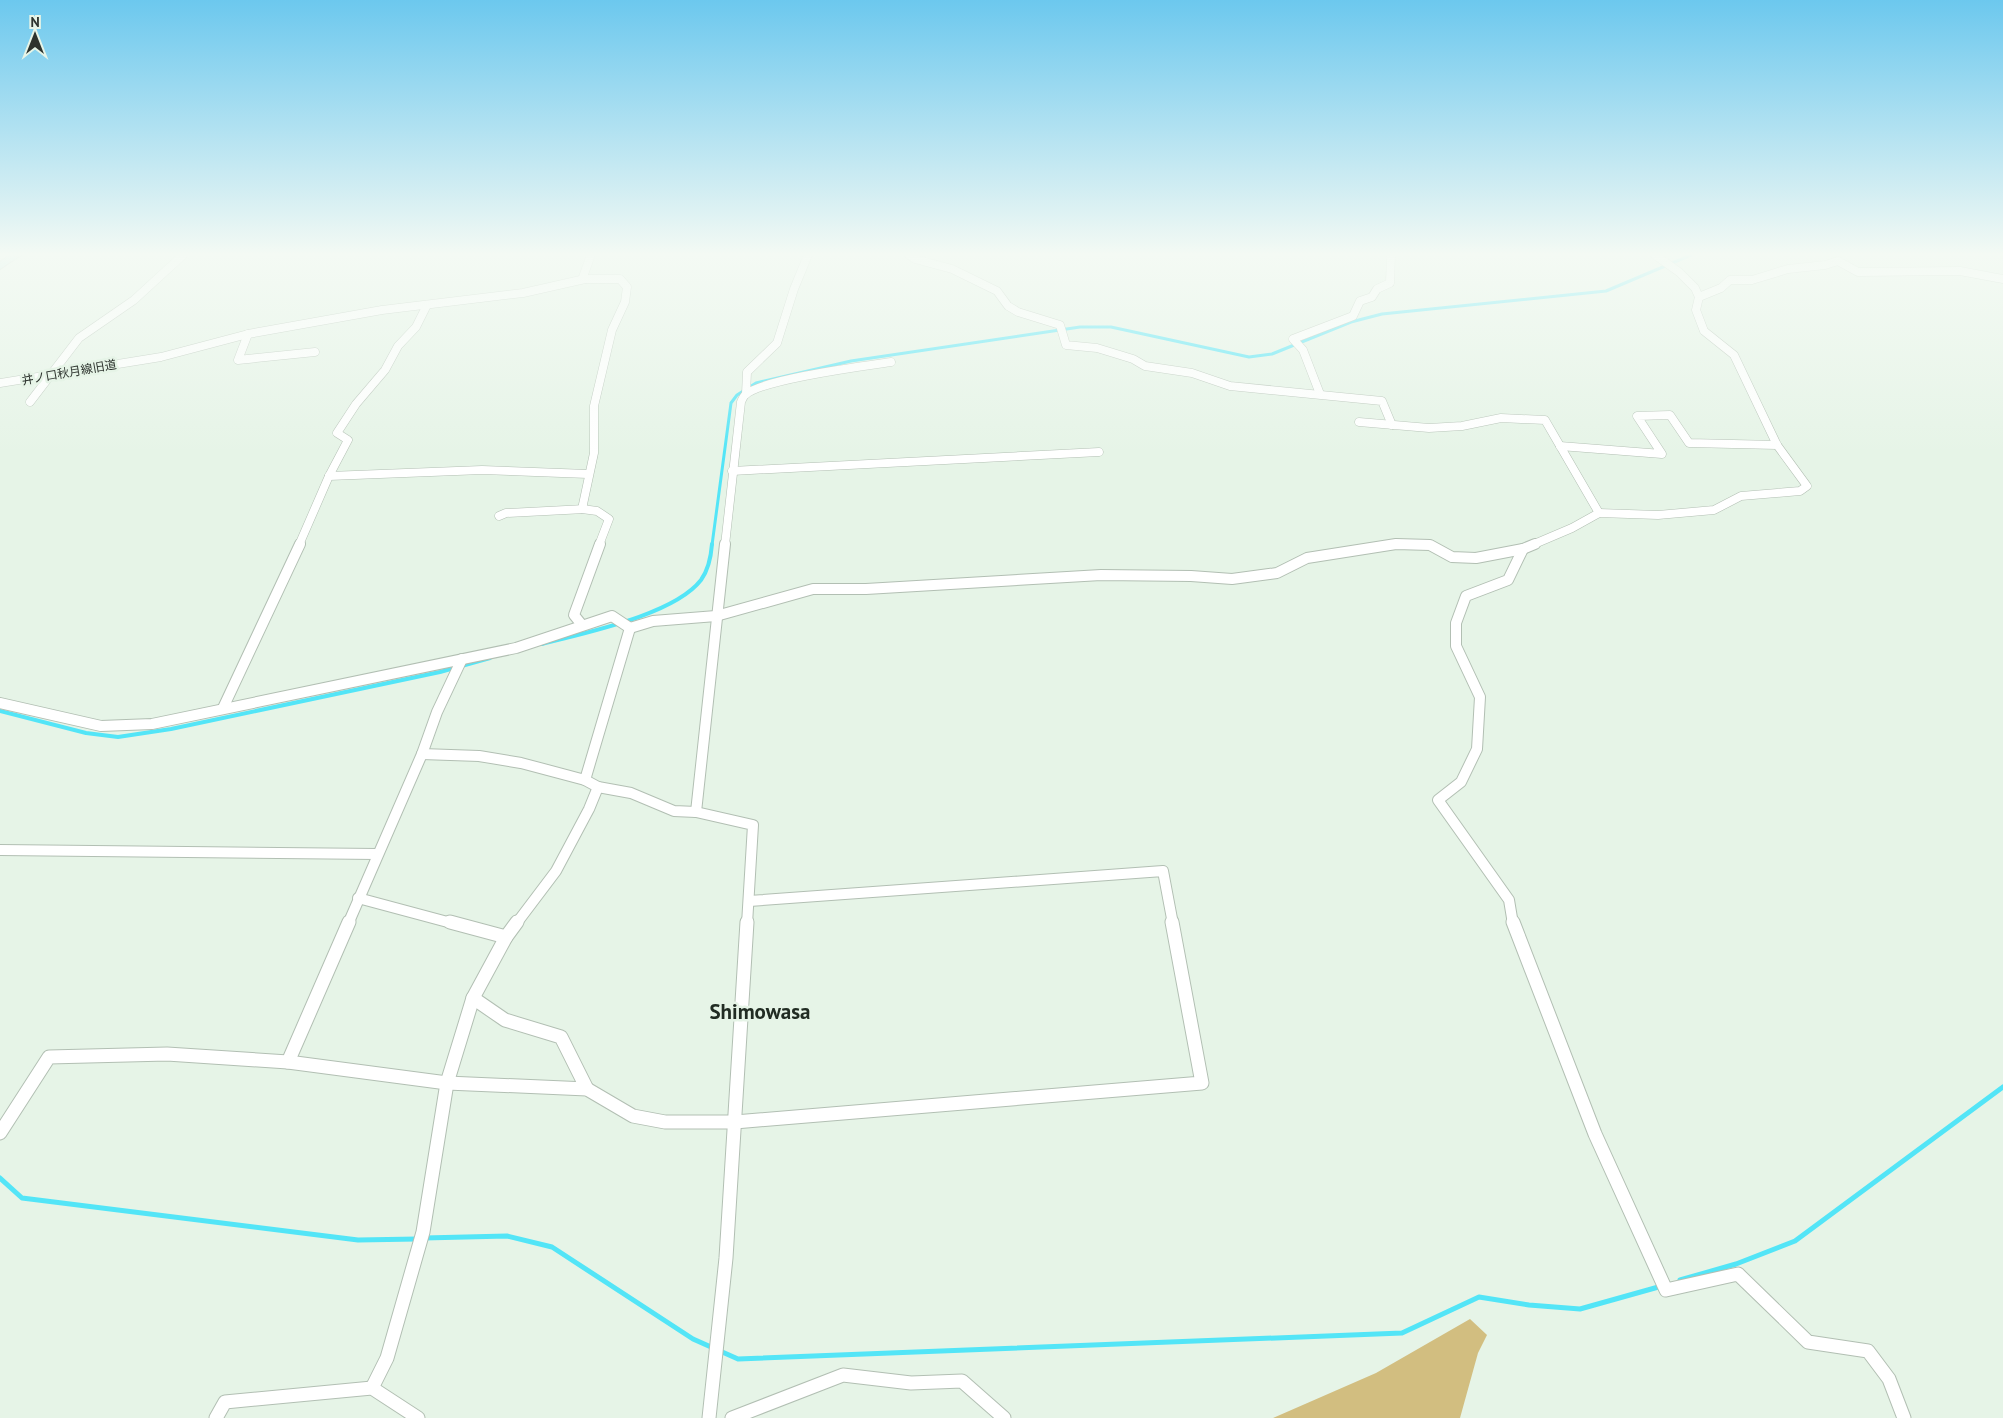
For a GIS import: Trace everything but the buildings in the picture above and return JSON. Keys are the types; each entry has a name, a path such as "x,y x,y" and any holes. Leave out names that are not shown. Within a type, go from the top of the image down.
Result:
{"street":[{"path":"30,402 79,338 103,321"},
{"name":"井ノ口秋月線旧道","path":"0,383 161,357 248,334 320,321"},
{"path":"223,708 319,503 329,476 348,440 336,433 356,404 385,370 398,346 416,327 419,321"},
{"name":"井ノ口秋月線旧道","path":"588,474 594,453 594,406 612,330 616,321"},
{"path":"696,812 716,616 741,402 746,394 745,382 747,372 776,343 783,321"},
{"path":"1048,321 1060,325 1066,346 1097,348 1133,359 1145,366 1192,373 1230,386 1382,401 1392,425"},
{"path":"1320,394 1303,350 1293,339 1340,321"},
{"path":"0,702 101,726 152,724 516,648 612,616 628,626 653,621 716,616 813,589 866,589 1101,575 1192,576 1232,579 1277,573 1307,558 1396,544 1430,545 1452,556 1476,558 1523,548 1572,528 1599,512 1623,515 1658,515 1714,510 1741,496 1800,491 1807,486 1778,445 1734,355 1704,332 1700,321"},
{"path":"248,334 238,360 315,352"},
{"path":"746,394 766,387 850,367 891,362"},
{"path":"1560,446 1662,454 1638,416 1670,415 1689,443 1778,445"},
{"path":"1360,422 1429,428 1462,426 1501,418 1545,420 1599,512"},
{"path":"732,471 1099,452"},
{"path":"329,476 482,470 588,474 582,509 585,509"},
{"path":"499,516 506,513 585,509 604,513 609,519 574,615 582,625"},
{"path":"1523,548 1508,580 1466,596 1456,623 1456,646 1480,697 1476,749 1461,782 1438,800 1509,900 1513,923 1595,1134 1666,1290 1738,1274 1808,1342 1868,1351 1889,1379 1904,1418"},
{"path":"584,780 628,626"},
{"path":"288,1062 422,754 437,712 462,659"},
{"path":"422,754 479,756 521,763 584,780 598,787 631,793 674,811 696,812 753,825 726,1258 709,1418"},
{"path":"372,1388 387,1358 423,1232 447,1083 472,998 506,937 556,871 590,809 598,787"},
{"path":"0,850 377,854"},
{"path":"0,1133 49,1057 167,1054 288,1062 447,1083 587,1089 633,1116 665,1122 735,1122 1202,1083 1163,872 749,901"},
{"path":"358,898 506,937"},
{"path":"472,998 505,1020 561,1037 587,1089"},
{"path":"732,1418 843,1375 911,1383 962,1381 1004,1418"},
{"path":"216,1418 225,1402 372,1388 418,1418"}],"shaded area":[{"path":"1470,1319 1487,1335 1478,1353 1460,1418 1273,1418 1376,1373"}],"waterway":[{"path":"712,545 731,403 737,395 756,383 851,361 1080,327 1111,327 1249,357 1272,354 1354,321"},
{"path":"542,644 627,621 671,603 688,592 701,580 709,563 712,544"},
{"path":"0,711 86,733 118,737 171,729 440,672 490,658"},
{"path":"1680,1280 1736,1264 1795,1241 2003,1087"},
{"path":"0,1178 22,1198 358,1240 417,1239"},
{"path":"424,1238 507,1236 552,1247 693,1339 738,1359 1402,1333 1479,1297 1529,1305 1580,1309 1662,1286"}],"district":[{"name":"Shimowasa","path":"760,1011"}]}
